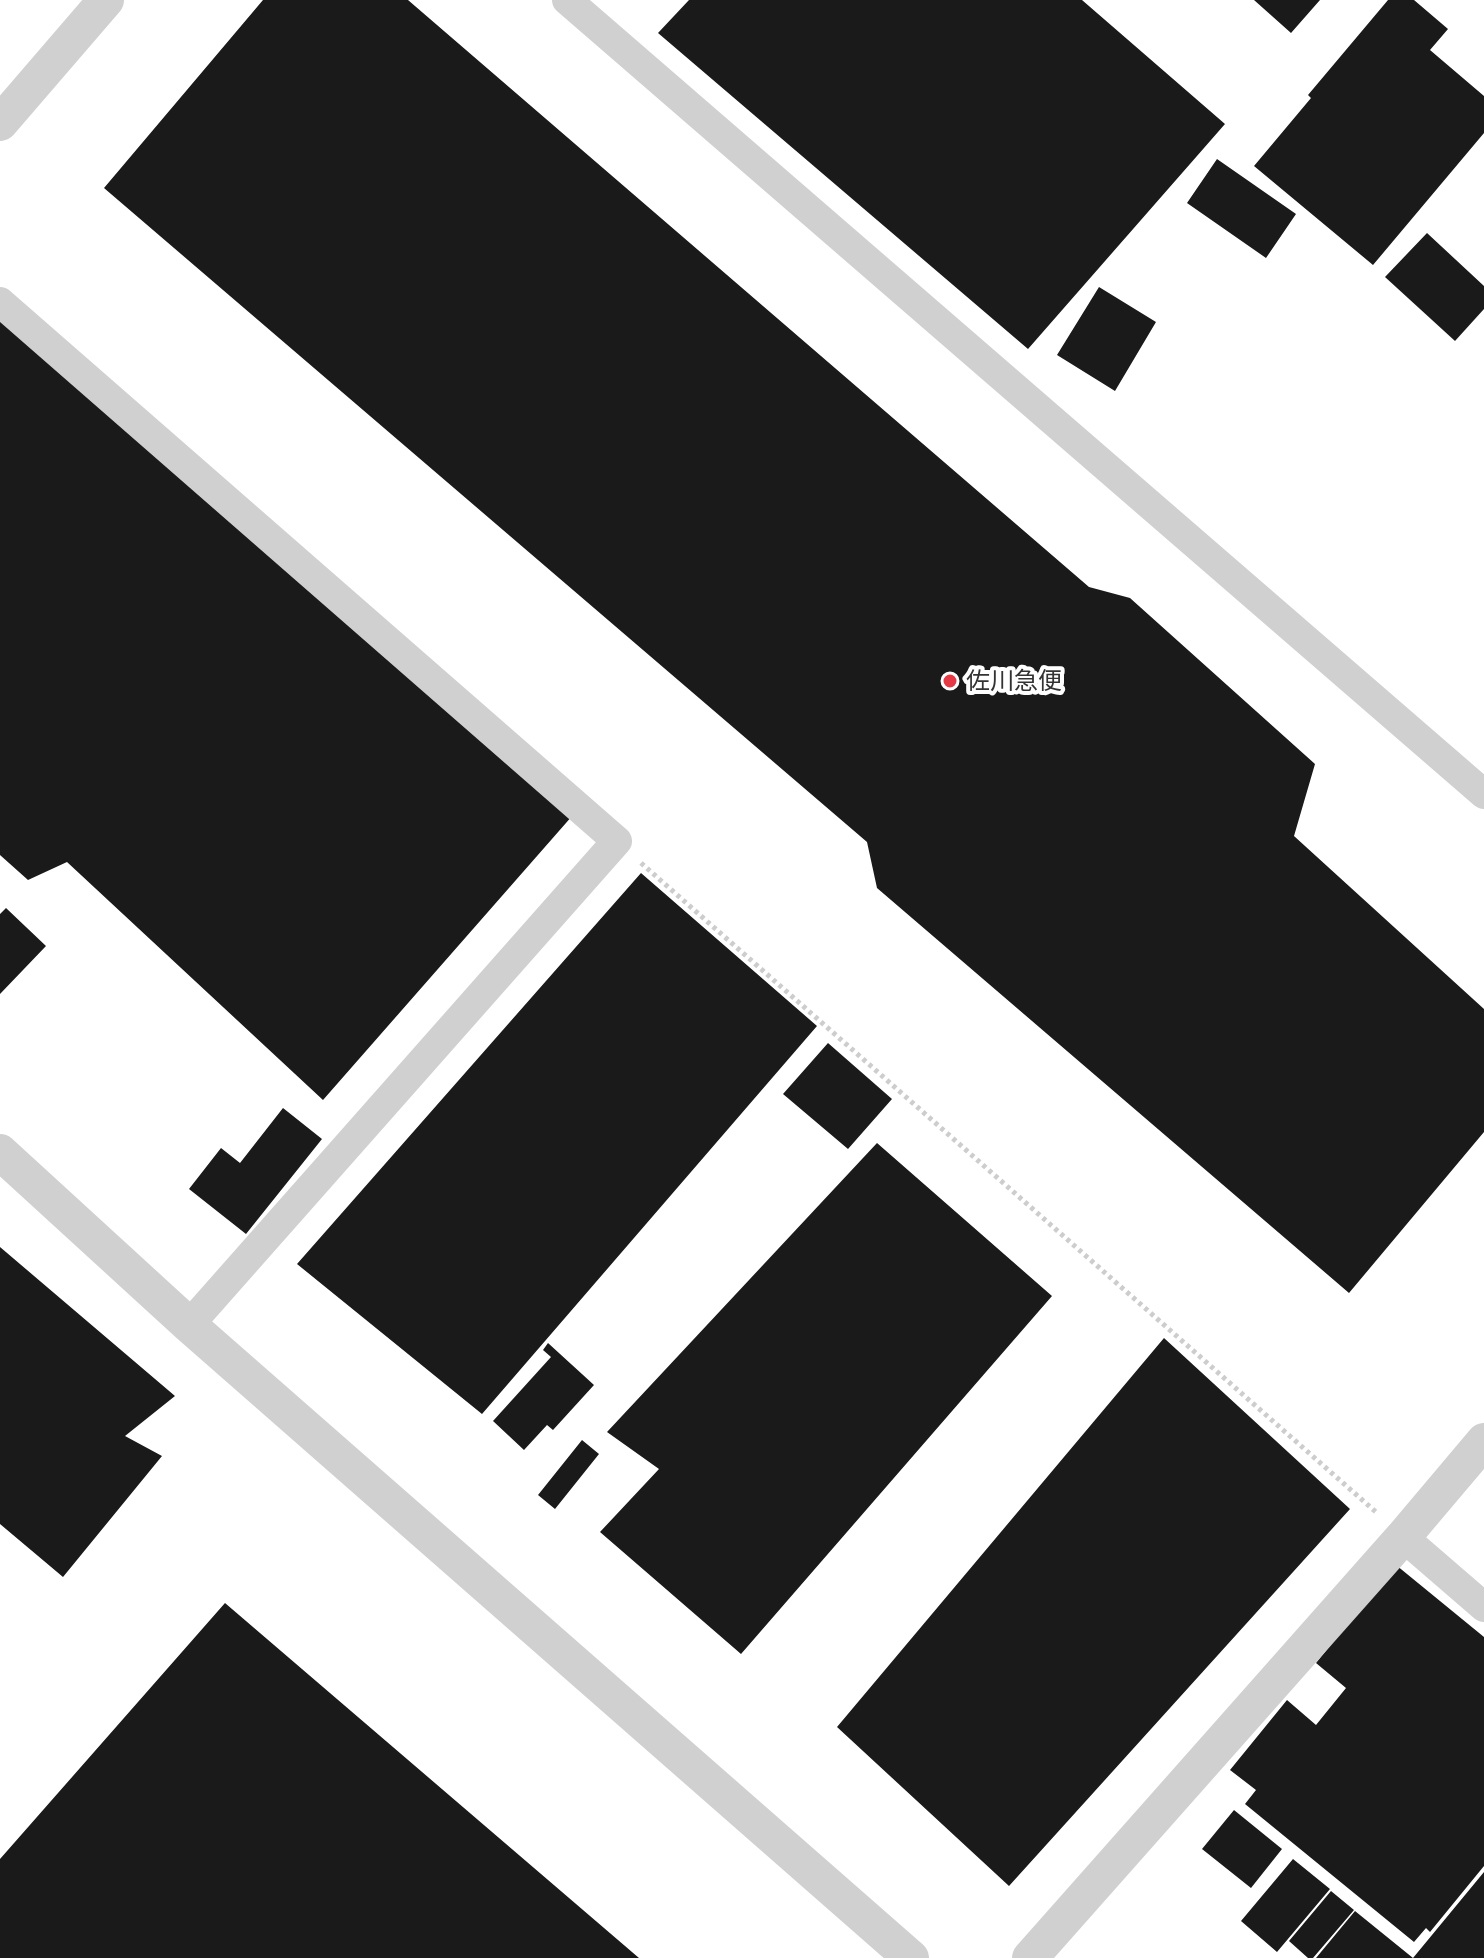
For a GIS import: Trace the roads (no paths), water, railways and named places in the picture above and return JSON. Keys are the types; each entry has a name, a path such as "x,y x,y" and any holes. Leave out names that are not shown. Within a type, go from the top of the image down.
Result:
{"street":[{"path":"0,123 106,0"},
{"path":"567,0 1484,794"},
{"path":"0,302 617,841 189,1325"},
{"path":"0,1152 189,1325 911,1958"},
{"path":"1030,1958 1403,1537 1484,1441"},
{"path":"1403,1537 1484,1607"}],"place":[{"name":"佐川急便","path":"950,681"}]}
